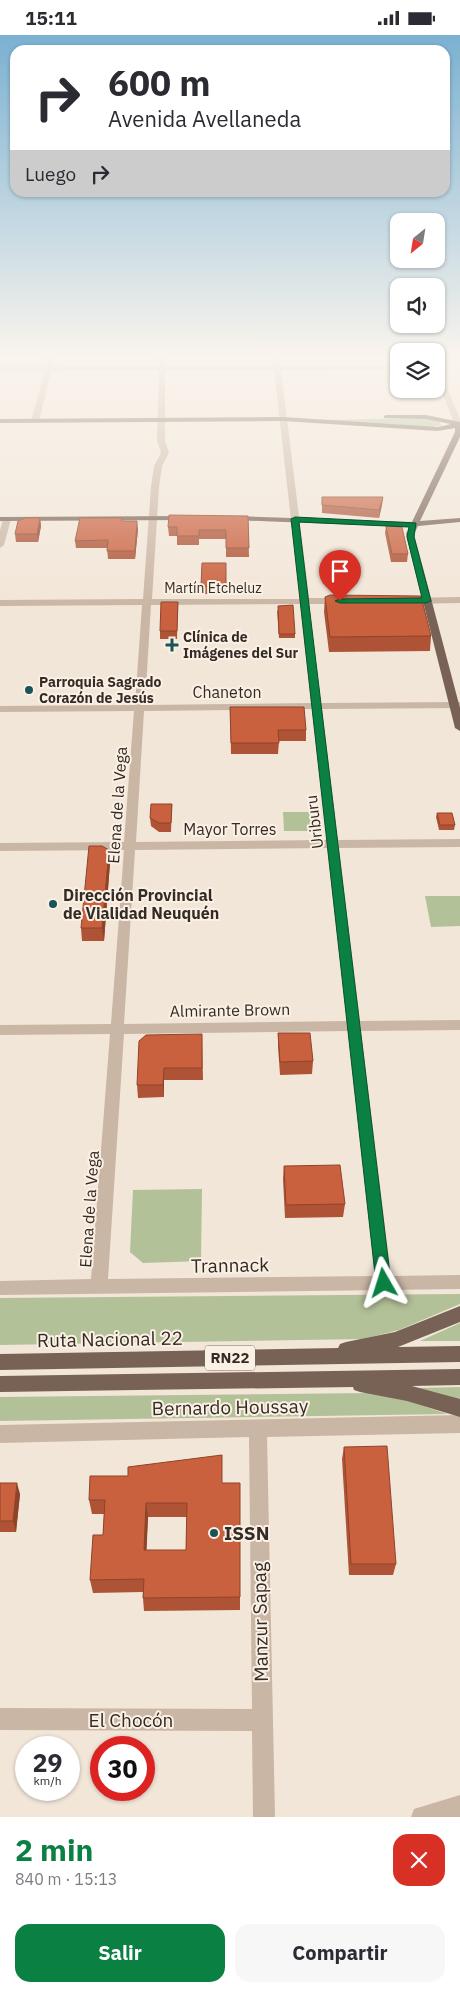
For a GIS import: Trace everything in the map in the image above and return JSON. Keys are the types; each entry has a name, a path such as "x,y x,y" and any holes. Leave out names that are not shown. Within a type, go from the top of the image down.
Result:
{"main road":[{"path":"455,441 410,531 410,537 426,601 457,705 460,728"},
{"path":"3,519 191,518"},
{"path":"219,518 295,519 414,525 460,521"},
{"path":"313,1356 396,1340 460,1314"},
{"name":"Ruta Nacional 22","path":"0,1362 460,1354"},
{"name":"RN22","path":"0,1384 460,1377"},
{"path":"330,1379 408,1393 460,1408"}],"street":[{"name":"Elena de la Vega","path":"99,1287 152,518 156,473 165,453 161,441"},
{"name":"Uriburu","path":"286,441 384,1283"},
{"path":"0,545 3,519"},
{"path":"398,601 460,600"},
{"name":"Martín Etcheluz","path":"0,603 352,601"},
{"name":"Chaneton","path":"0,709 457,705"},
{"name":"Mayor Torres","path":"0,847 460,843"},
{"name":"Almirante Brown","path":"0,1030 460,1025"},
{"name":"Trannack","path":"0,1288 460,1282"},
{"name":"Bernardo Houssay","path":"0,1434 460,1423"},
{"name":"Manzur Sapag","path":"258,1428 264,1817"},
{"name":"El Chocón","path":"0,1719 262,1720"},
{"path":"422,1817 460,1806"}],"green space":[{"path":"283,812 313,812 314,826 309,831 284,831"},
{"path":"425,896 460,896 460,926 431,927"},
{"path":"202,1189 201,1261 143,1263 130,1252 133,1190"},
{"path":"460,1294 460,1304 399,1330 363,1339 0,1345 0,1298"},
{"path":"460,1323 460,1341 420,1341"},
{"path":"460,1387 460,1401 415,1388"},
{"path":"371,1393 403,1399 447,1414 0,1421 0,1397"}],"building":[{"path":"322,497 383,497 379,510 322,505"},
{"path":"169,515 248,516 249,548 226,548 226,530 199,530 199,536 177,536 177,527 168,527"},
{"path":"25,518 40,518 37,534 15,534 18,521"},
{"path":"80,518 122,518 122,521 137,521 135,551 107,551 108,540 75,541"},
{"path":"386,526 402,527 408,554 392,554"},
{"path":"202,563 226,563 226,586 201,586"},
{"path":"330,595 421,596 431,636 330,637 325,597"},
{"path":"161,602 178,602 177,631 160,631"},
{"path":"293,605 295,634 279,634 278,606"},
{"path":"230,707 304,707 306,730 278,730 279,743 231,743"},
{"path":"151,804 172,804 171,823 159,823 150,818"},
{"path":"437,813 452,813 455,825 440,825"},
{"path":"89,846 102,846 109,850 102,928 81,928"},
{"path":"278,1033 310,1033 313,1061 280,1062"},
{"path":"202,1034 202,1068 164,1068 163,1085 137,1085 139,1041 146,1035"},
{"path":"340,1165 345,1204 286,1205 284,1166"},
{"path":"387,1446 396,1564 351,1564 344,1447"},
{"name":"ISSN","path":"222,1455 222,1483 240,1483 240,1597 143,1598 144,1579 90,1580 93,1535 103,1535 105,1500 89,1500 90,1476 128,1476 128,1467","holes":["146,1503 187,1503 186,1550 144,1550"]},
{"path":"0,1483 17,1483 13,1521 0,1521"}],"place":[{"name":"Clínica de Imágenes del Sur","path":"172,645"},
{"name":"Parroquia Sagrado Corazón de Jesús","path":"29,690"},
{"name":"Dirección Provincial de Vialidad Neuquén","path":"53,904"},
{"name":"ISSN","path":"214,1533"}],"route":[{"path":"340,601 426,601 410,537 410,531 414,525 295,519 384,1283"}]}
